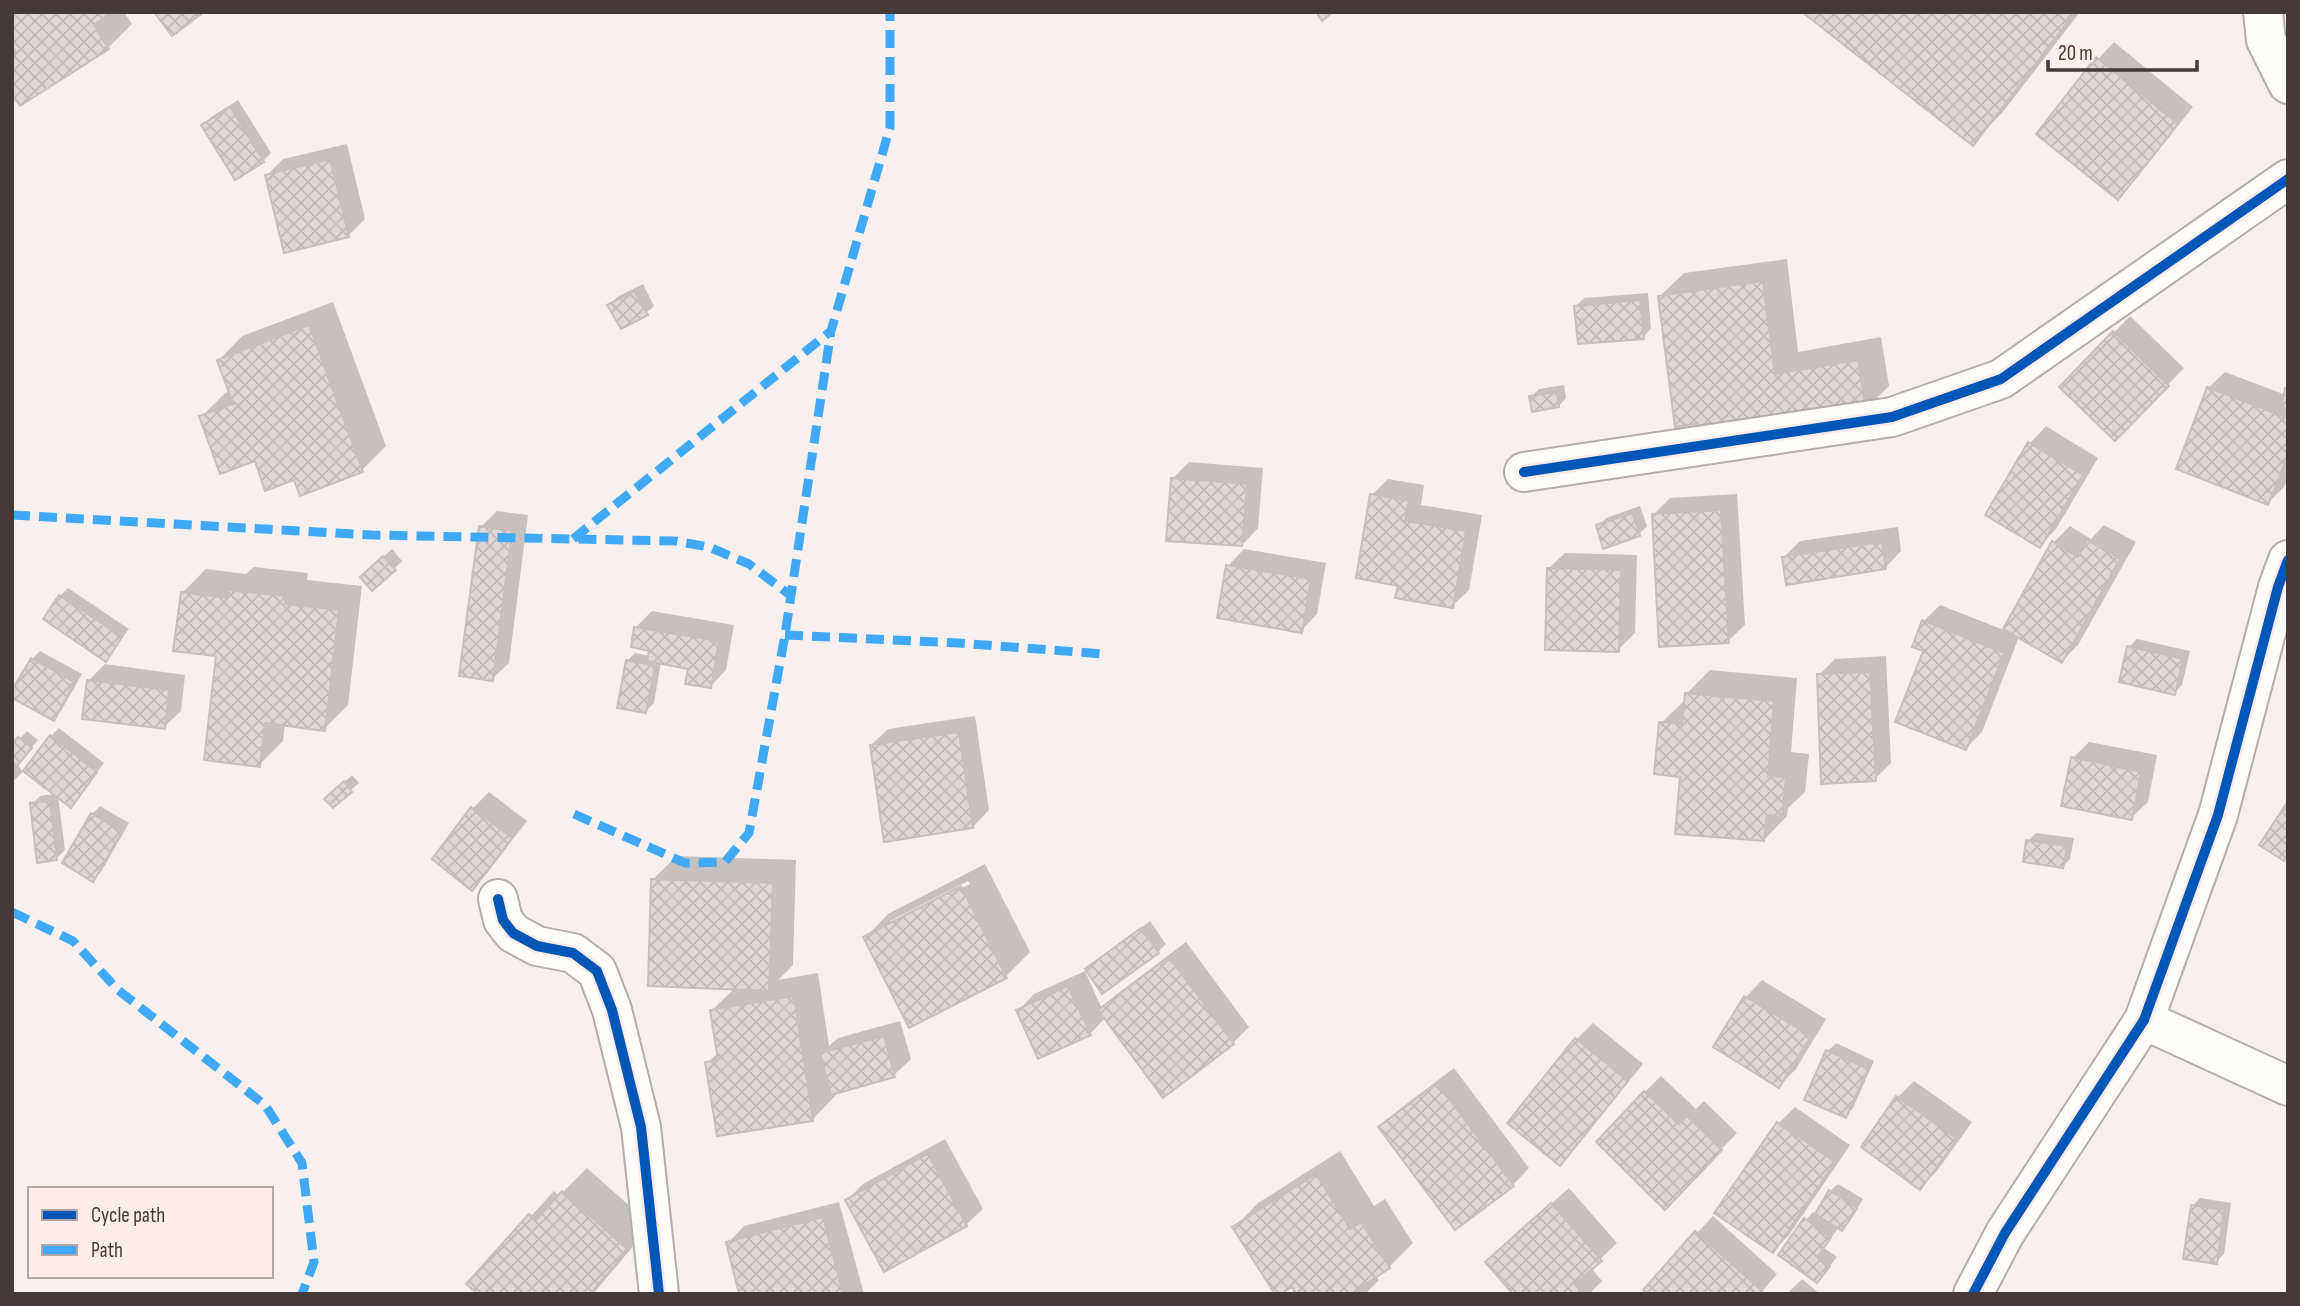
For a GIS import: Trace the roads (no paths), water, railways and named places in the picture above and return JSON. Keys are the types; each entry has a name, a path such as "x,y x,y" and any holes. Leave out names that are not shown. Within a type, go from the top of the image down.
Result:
{"street":[{"path":"2263,12 2266,40 2288,84"},
{"path":"1524,472 1892,418 2001,379 2288,179"},
{"path":"1973,1294 2005,1233 2144,1020 2218,815 2278,587 2288,560"},
{"path":"498,899 503,920 513,933 537,946 573,953 597,971 612,1010 641,1127 659,1294"},
{"path":"2144,1020 2288,1086"}]}
